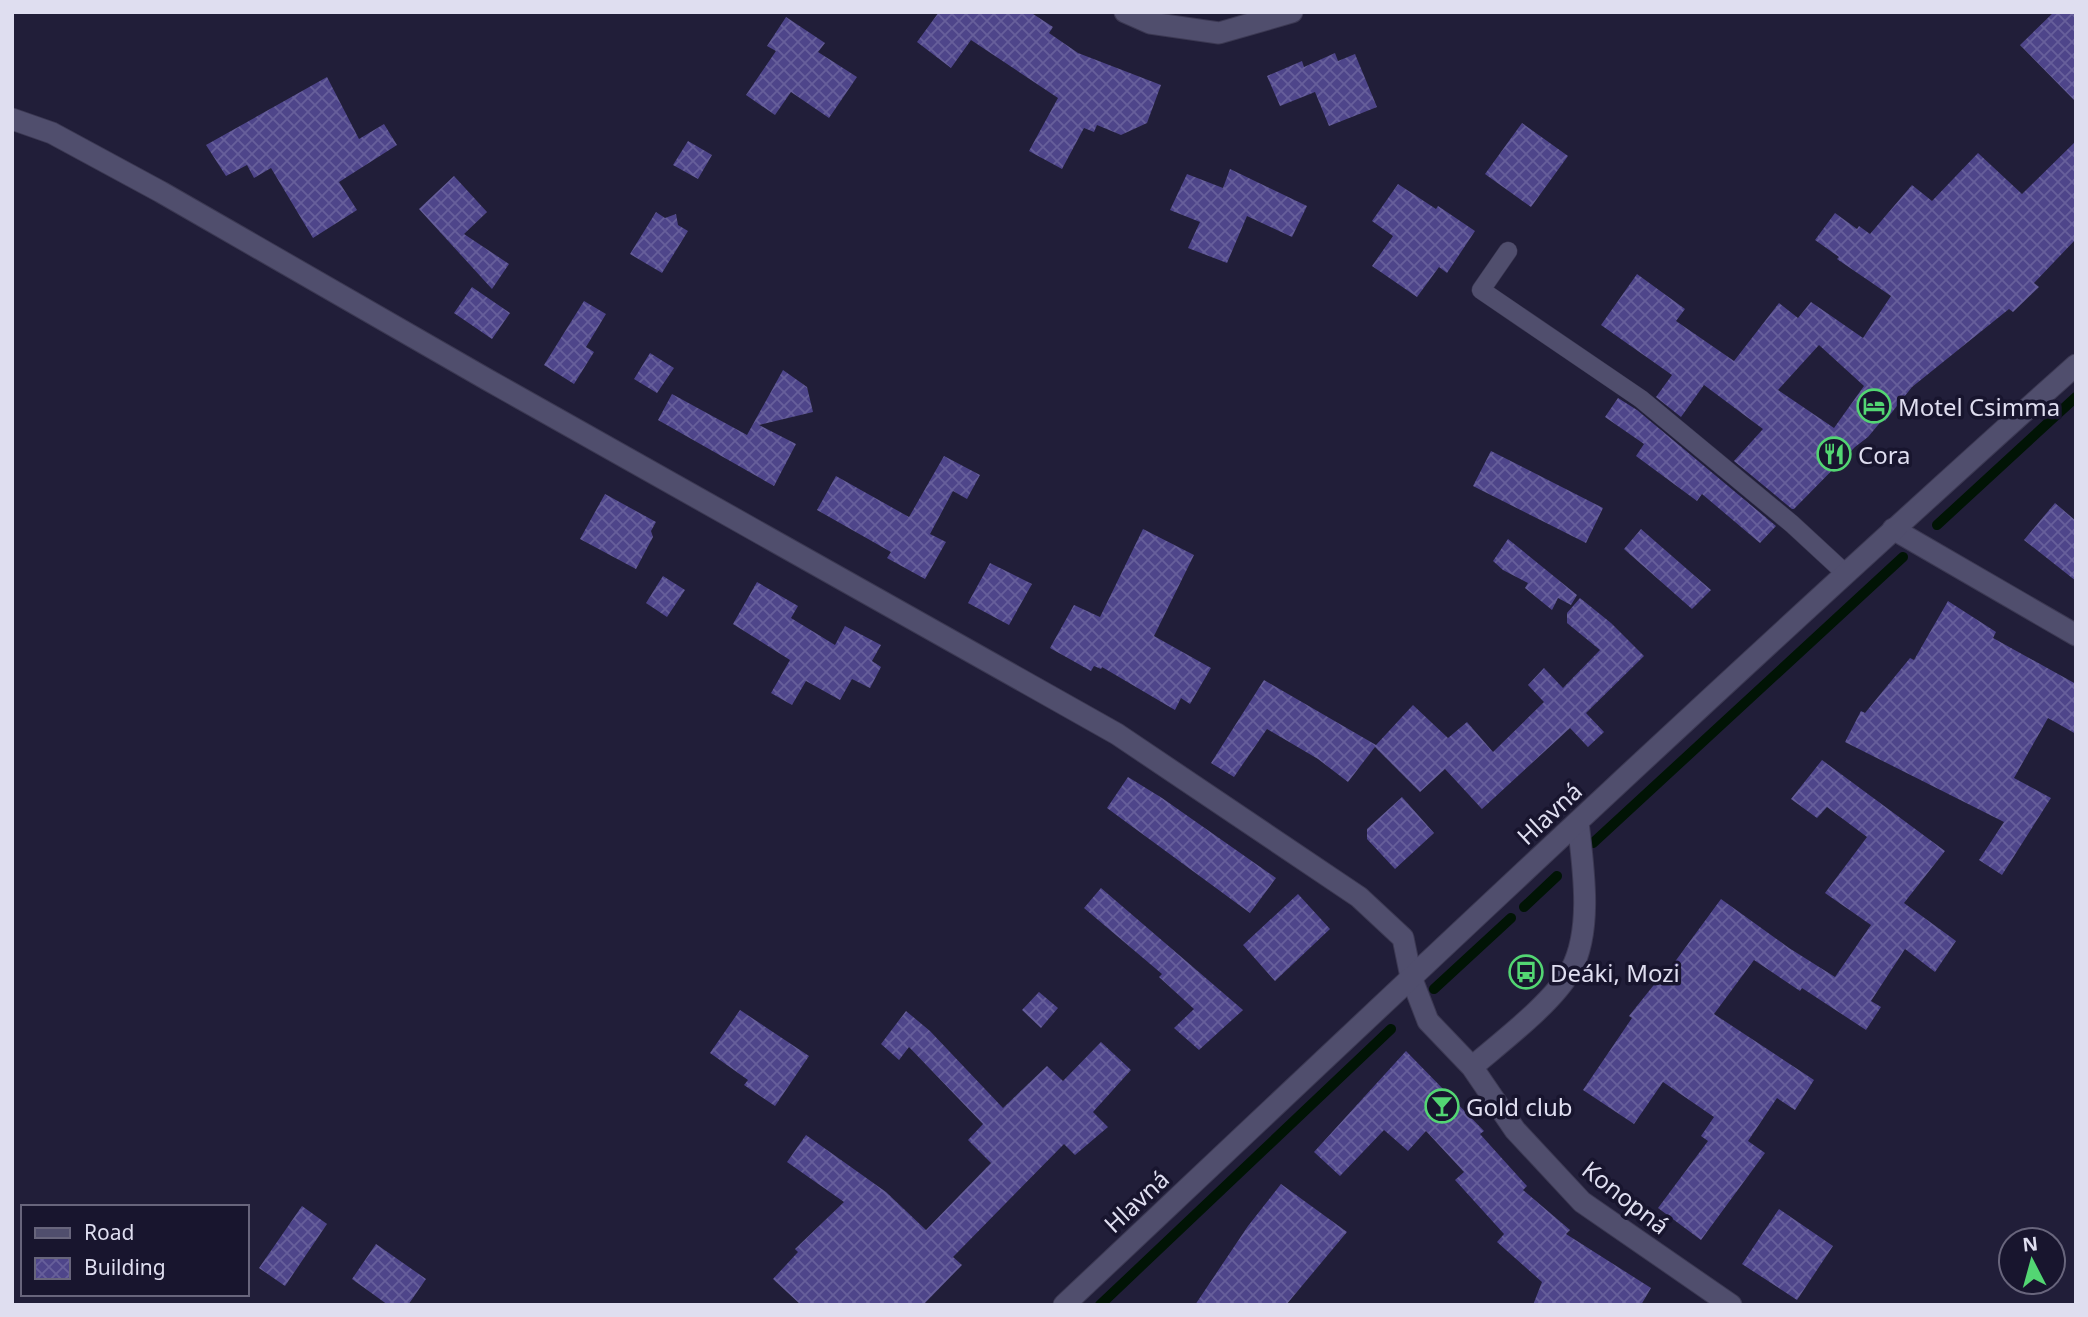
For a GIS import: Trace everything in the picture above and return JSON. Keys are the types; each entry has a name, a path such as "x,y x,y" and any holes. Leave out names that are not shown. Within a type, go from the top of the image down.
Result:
{"street":[{"path":"1125,12 1150,23 1219,33 1287,16 1292,12"},
{"name":"Konopná","path":"12,118 52,133 161,192 500,387 1117,734 1359,897 1403,938 1411,977 1428,1021 1472,1067 1515,1130 1582,1202 1731,1305"},
{"name":"Hlavná","path":"1064,1305 1845,573 2076,365"},
{"path":"1893,529 2076,635"},
{"path":"1472,1067 1544,1003 1571,970 1581,939 1585,884 1578,822"}],"lane":[{"path":"1508,251 1481,290 1641,399 1792,524 1845,573"}],"building":[{"path":"939,12 1030,12 1053,27 1049,33 1078,53 1161,85 1147,123 1121,135 1097,125 1094,132 1084,128 1062,169 1029,151 1058,98 971,40 951,68 917,42"},
{"path":"2054,12 2076,12 2076,102 2020,45"},
{"path":"786,17 825,43 818,52 857,77 829,118 791,92 775,115 746,95 776,51 767,46"},
{"path":"1335,53 1338,61 1355,54 1377,107 1329,126 1315,92 1280,106 1267,76 1302,61 1304,67"},
{"path":"327,77 359,139 384,124 397,145 339,182 357,210 313,238 271,168 254,178 247,165 226,176 206,145"},
{"path":"1522,123 1568,156 1531,207 1485,174"},
{"path":"688,141 712,155 698,179 673,165"},
{"path":"2076,141 2076,239 2034,283 2039,287 2013,312 2009,309 1912,387 1885,421 1883,419 1794,509 1734,461 1763,429 1704,385 1681,417 1656,397 1672,375 1601,325 1637,274 1685,309 1676,321 1734,361 1779,303 1798,318 1811,302 1863,338 1891,296 1837,259 1839,257 1815,240 1835,213 1857,229 1859,226 1870,234 1912,185 1932,201 1978,153 2022,194","holes":["1819,345 1864,386 1834,428 1778,390"]},
{"path":"1230,169 1307,206 1292,237 1247,216 1227,263 1188,248 1200,222 1170,210 1187,174 1223,188"},
{"path":"454,176 487,212 464,234 509,264 492,289 419,209"},
{"path":"1398,184 1475,231 1447,273 1439,267 1417,297 1372,266 1393,236 1372,221"},
{"path":"656,212 665,218 676,214 678,225 688,231 662,273 630,254"},
{"path":"472,287 510,313 492,339 454,313"},
{"path":"584,301 606,314 586,347 594,352 574,384 544,365"},
{"path":"650,353 674,368 657,393 634,379"},
{"path":"783,370 807,387 813,412 759,425 796,444 774,486 658,420 672,394 747,435"},
{"path":"1618,398 1637,410 1776,526 1760,543 1702,494 1697,501 1636,456 1644,444 1605,417"},
{"path":"1491,451 1603,508 1586,543 1473,486"},
{"path":"944,456 980,475 967,499 953,491 930,534 946,542 925,579 887,558 891,552 817,510 836,476 909,517"},
{"path":"605,494 656,522 651,531 653,537 636,569 580,539"},
{"path":"2055,503 2076,521 2076,581 2024,540"},
{"path":"1143,529 1194,555 1154,636 1211,668 1190,704 1181,698 1175,710 1102,667 1101,669 1094,666 1091,671 1050,648 1074,605 1100,617"},
{"path":"1641,529 1711,590 1692,609 1624,549"},
{"path":"1508,539 1577,595 1571,605 1558,598 1552,610 1525,588 1528,583 1503,570 1493,561"},
{"path":"990,563 1032,584 1009,625 968,603"},
{"path":"663,576 685,590 667,617 646,603"},
{"path":"757,582 798,606 791,618 835,645 845,626 881,645 872,661 881,667 870,688 852,679 840,700 806,681 792,705 771,693 790,660 733,624"},
{"path":"1580,598 1611,623 1644,656 1586,713 1604,732 1588,747 1570,728 1482,809 1445,769 1420,792 1375,747 1348,782 1318,759 1267,729 1234,777 1211,763 1264,680 1376,745 1413,705 1448,738 1467,722 1493,752 1544,702 1528,685 1544,668 1563,688 1600,650 1567,623 1567,613"},
{"path":"1948,601 1996,632 1993,638 2076,684 2076,734 2048,718 2014,778 2051,798 2002,875 1979,860 2004,822 1845,742 1861,711 1865,713 1910,658 1914,660"},
{"path":"1822,760 1945,851 1904,903 1956,941 1935,972 1905,949 1871,1001 1881,1007 1866,1030 1754,960 1714,1014 1814,1080 1795,1110 1777,1098 1748,1141 1765,1153 1701,1240 1658,1208 1708,1141 1701,1136 1714,1117 1663,1082 1634,1124 1583,1090 1632,1018 1629,1016 1657,981 1660,982 1721,899 1835,977 1871,925 1825,893 1867,837 1827,807 1817,818 1791,799"},
{"path":"1128,777 1276,878 1250,913 1107,808"},
{"path":"1402,797 1434,833 1395,869 1367,839 1367,829"},
{"path":"1101,888 1243,1010 1199,1050 1174,1028 1194,1009 1159,977 1162,974 1084,908"},
{"path":"1298,894 1330,929 1275,981 1243,945"},
{"path":"1039,992 1058,1008 1041,1028 1022,1010"},
{"path":"740,1010 809,1056 775,1106 744,1085 748,1080 710,1053"},
{"path":"906,1011 930,1031 1003,1108 1047,1066 1063,1081 1101,1042 1131,1070 1093,1112 1108,1127 1075,1155 1064,1144 953,1257 962,1265 923,1305 801,1305 773,1279 798,1252 795,1249 844,1202 787,1162 806,1135 886,1192 926,1230 991,1163 968,1140 983,1124 909,1047 899,1060 881,1044"},
{"path":"1406,1051 1484,1131 1480,1134 1527,1186 1523,1190 1570,1230 1566,1234 1651,1288 1641,1305 1533,1305 1542,1282 1497,1242 1504,1234 1455,1180 1464,1172 1426,1131 1408,1151 1384,1130 1340,1176 1314,1152"},
{"path":"1281,1184 1347,1232 1286,1305 1195,1305 1248,1226"},
{"path":"302,1206 327,1224 285,1286 259,1268"},
{"path":"1779,1209 1833,1246 1797,1300 1742,1264"},
{"path":"376,1244 426,1279 408,1305 388,1305 352,1279"}],"waterway":[{"path":"1937,525 2076,397"},
{"path":"1593,843 1903,557"},
{"path":"1524,907 1557,876"},
{"path":"1434,989 1511,918"},
{"path":"1100,1305 1391,1029"}],"place":[{"name":"Motel Csimma","path":"1874,406"},
{"name":"Cora","path":"1834,454"},
{"name":"Deáki, Mozi","path":"1526,972"},
{"name":"Gold club","path":"1442,1106"}]}
